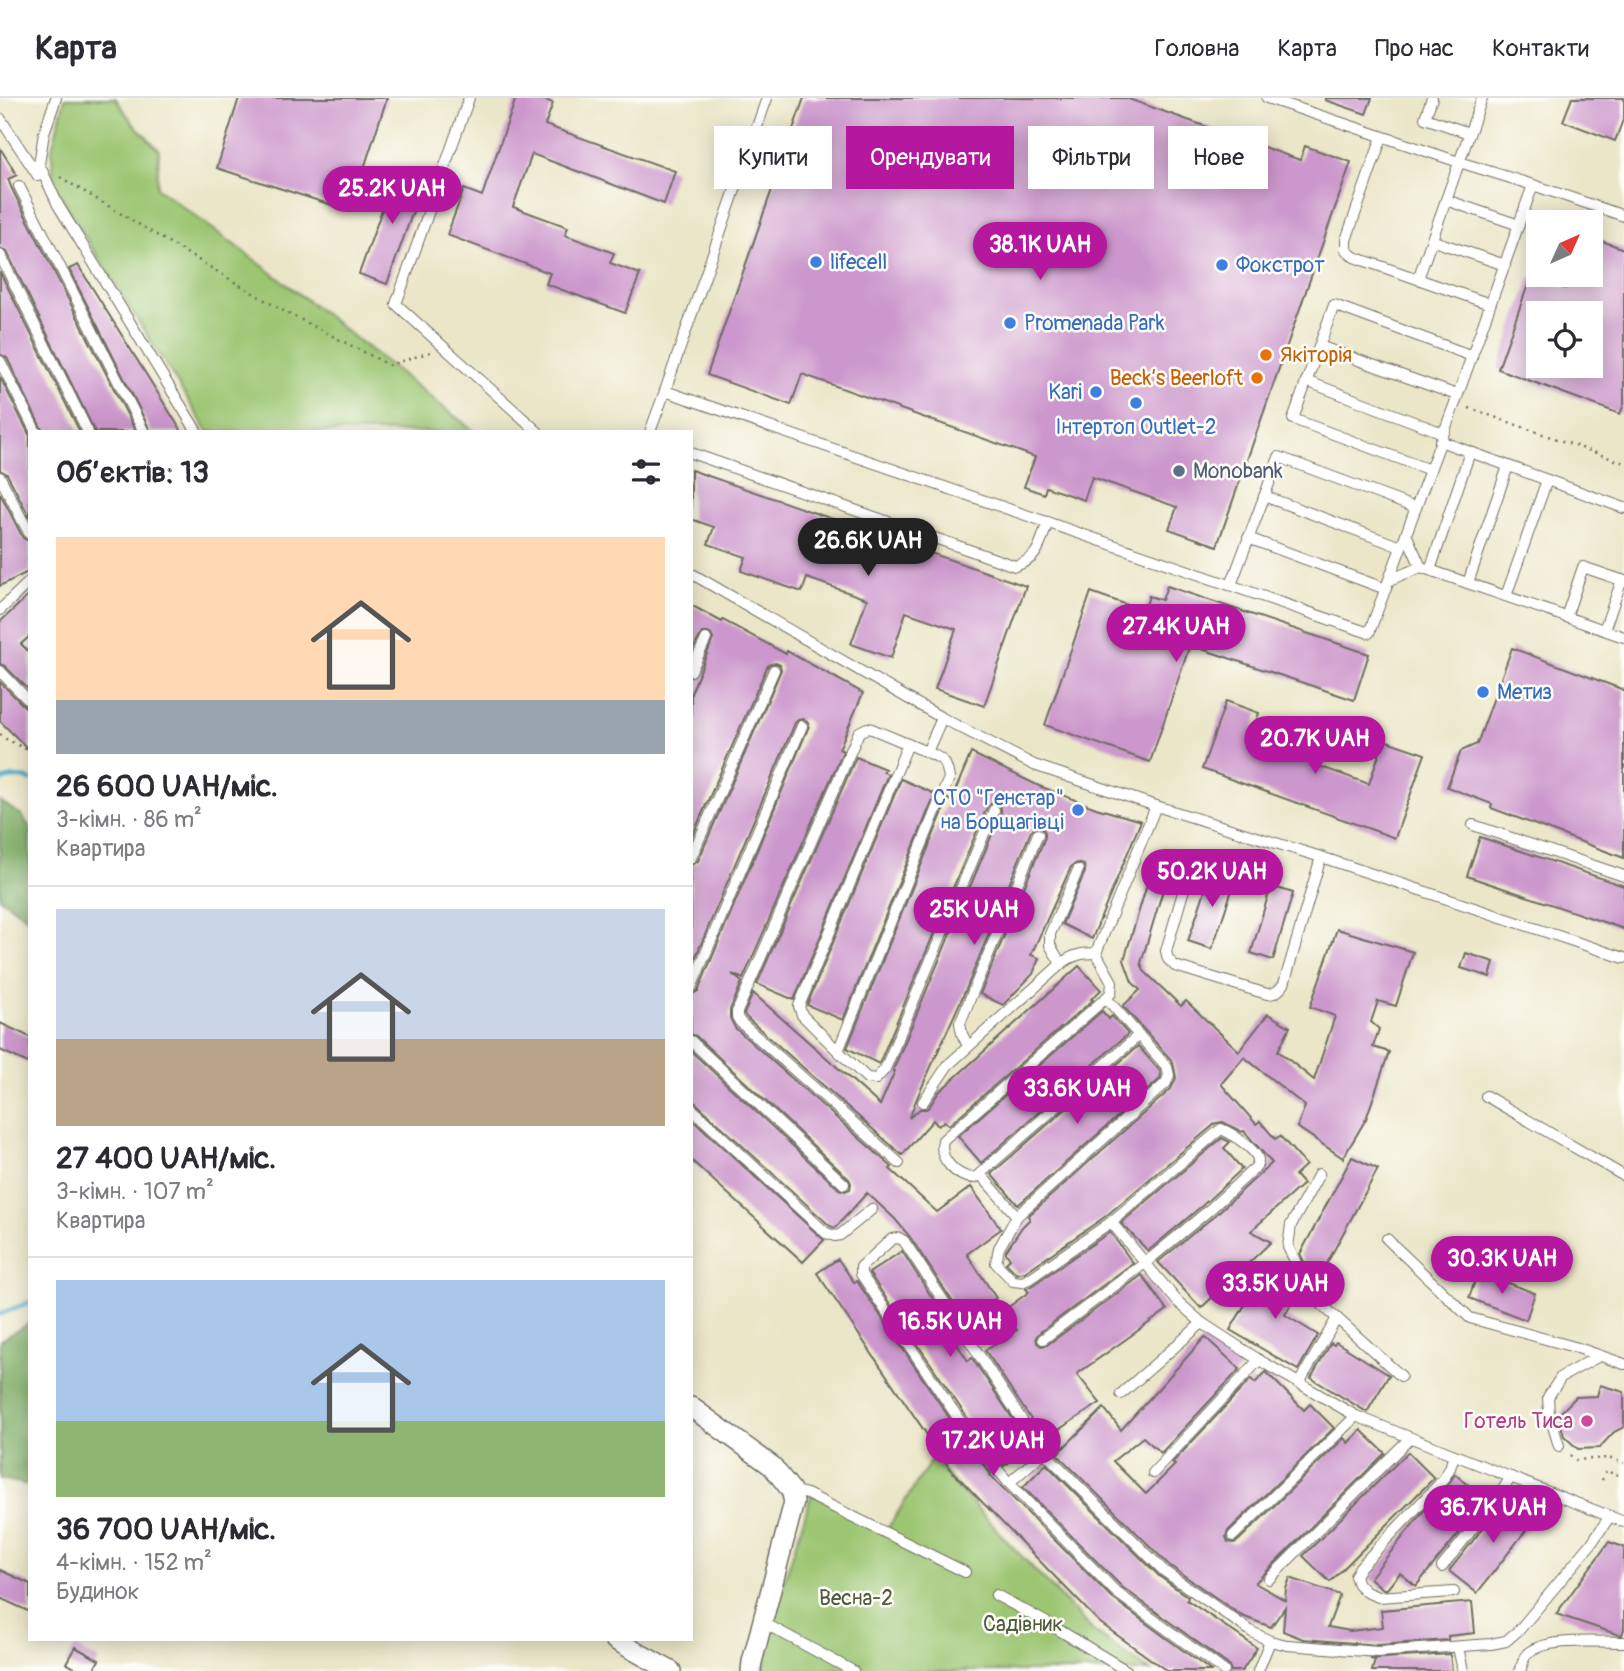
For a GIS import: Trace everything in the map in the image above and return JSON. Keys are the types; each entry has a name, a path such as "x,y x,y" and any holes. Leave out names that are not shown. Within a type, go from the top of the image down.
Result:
{"street":[{"path":"693,1409 772,1466 791,1490 794,1502 751,1662 751,1671"},
{"path":"617,1641 671,1671"}],"lane":[{"path":"56,98 44,133 39,164 58,205"},
{"path":"470,98 396,304 536,430"},
{"path":"651,430 767,98"},
{"path":"1267,98 1624,216"},
{"path":"1432,98 1425,118 1469,132"},
{"path":"1418,279 1482,98"},
{"path":"0,118 58,205 196,430"},
{"path":"1382,137 1346,240 1346,250 1354,257 1490,304"},
{"path":"665,391 1369,633 1533,185"},
{"path":"19,186 143,430"},
{"path":"1446,200 1519,225"},
{"path":"1432,240 1505,265"},
{"path":"0,256 87,430"},
{"path":"1430,470 1293,419 1334,305 1472,356"},
{"path":"1319,346 1456,399"},
{"path":"0,361 35,430"},
{"path":"1306,381 1442,437 1470,452 1624,508"},
{"path":"1248,538 1388,585 1425,568 1470,452"},
{"path":"693,454 1015,566 1028,561 1036,554 1048,522"},
{"path":"1231,585 1279,457 1416,508"},
{"path":"1468,583 1508,466"},
{"path":"0,477 28,531"},
{"path":"1506,596 1547,480"},
{"path":"1264,496 1401,547"},
{"path":"1406,534 1425,568 1624,637"},
{"path":"1566,617 1583,567 1623,581 1604,631"},
{"path":"693,575 942,718 1034,765 1624,958"},
{"path":"1,605 28,584"},
{"path":"694,660 706,639"},
{"path":"693,853 774,670"},
{"path":"0,671 28,700"},
{"path":"927,752 942,718"},
{"path":"693,984 802,726"},
{"path":"838,1051 949,778 947,766 942,759 873,729 859,732 737,1017 899,1163"},
{"path":"908,744 799,1006 802,1015 867,1078 876,1079 885,1069 994,810"},
{"path":"1096,953 1156,806"},
{"path":"1473,825 1624,876"},
{"path":"968,1046 960,1023 1038,834"},
{"path":"1188,875 1166,950 1168,959 1175,966 1273,994 1284,984 1321,857"},
{"path":"1061,964 1050,945 1050,934 1078,870"},
{"path":"923,1102 948,1065 1061,964 1081,953 1096,953"},
{"path":"1096,953 1112,982 1111,993 943,1140 942,1155 959,1175 975,1178 1139,1035"},
{"path":"1043,1339 1145,1263 1208,1211 1256,1167 1258,1160 1254,1152 1228,1131 1221,1129 1111,1222 1029,1279 1022,1282 1013,1281 996,1263 999,1248 1017,1216 1166,1083 1169,1074 1167,1067 1107,998"},
{"path":"693,1043 844,1184"},
{"path":"1486,1096 1624,1176"},
{"path":"693,1110 826,1233 840,1235 872,1209"},
{"path":"980,1174 1017,1216"},
{"path":"1319,1174 1291,1225 1288,1247 1319,1302 1401,1376"},
{"path":"1111,1222 1177,1301 1202,1324 1259,1360 1356,1416 1624,1522"},
{"path":"1224,1671 1117,1593 1009,1483 977,1446 861,1274 861,1267 892,1239 899,1238 904,1241 1044,1452 1164,1571 1252,1632 1270,1641 1287,1646 1378,1652 1506,1641 1520,1629 1591,1544 1610,1516"},
{"path":"1387,1239 1470,1318 1578,1348 1624,1364"},
{"path":"1299,1383 1337,1318"},
{"path":"1121,1394 1202,1324"},
{"path":"1559,1446 1549,1413 1548,1397 1562,1377 1599,1356"},
{"path":"1153,1473 1259,1360"},
{"path":"1233,1536 1356,1416"},
{"path":"1269,1579 1410,1438"},
{"path":"1009,1483 1044,1452"},
{"path":"1454,1455 1443,1479 1360,1567 1356,1576 1358,1584 1366,1592 1378,1597 1454,1592"},
{"path":"1443,1567 1511,1477"},
{"path":"791,1490 807,1494 965,1572"},
{"path":"996,1595 1127,1671"},
{"path":"762,1622 853,1671"},
{"path":"1258,1671 1270,1641"},
{"path":"1520,1671 1526,1655 1554,1643 1624,1642"},
{"path":"1458,1647 1462,1671"}],"path":[{"path":"39,164 278,308 389,365 444,348"},
{"path":"1456,399 1624,463"},
{"path":"0,734 28,750"},
{"path":"1559,1446 1576,1460 1608,1458 1624,1463"},
{"path":"1602,1480 1606,1471 1618,1475"}],"green space":[{"path":"65,98 115,98 133,123 159,150 157,188 267,269 472,430 207,430 71,214 53,180 52,149"},
{"path":"0,801 21,815 28,824 28,919 0,898"},
{"path":"28,1324 28,1485 0,1479 0,1340"},
{"name":"Весна-2","path":"932,1459 1094,1632 1150,1671 763,1671 770,1626 812,1493 886,1531"}],"building":[{"path":"239,98 387,98 350,211 217,168"},
{"path":"516,98 539,98 553,103 545,125 675,171 664,204 532,154 513,207 568,227 565,235 614,253 610,263 640,274 625,313 546,284 550,273 447,235 464,189 482,196"},
{"name":"Promenada Park","path":"804,98 1126,98 1205,126 1168,126 1168,189 1268,189 1268,149 1300,160 1305,146 1351,162 1217,546 1169,529 1177,507 1092,477 1084,500 1046,487 1044,494 1024,487 1035,457 802,374 791,405 707,375 772,189 832,189 832,126 794,126"},
{"path":"1325,98 1372,98 1366,114"},
{"path":"1572,98 1624,98 1624,117 1615,141 1563,121"},
{"path":"0,148 17,175 8,179 12,189 135,430 94,430 7,252 0,248"},
{"path":"397,168 425,178 387,284 359,274"},
{"path":"1603,241 1624,249 1624,404 1620,414 1498,369 1527,287 1603,287"},
{"path":"78,265 181,430 150,430 69,269"},
{"path":"0,272 79,430 42,430 7,358 0,354"},
{"path":"0,377 28,432 28,514 7,474 0,470"},
{"path":"693,471 1026,586 984,706 935,689 956,629 906,612 891,658 851,644 867,599 807,578 802,592 741,571 746,557 708,544 714,527 693,520"},
{"path":"0,493 23,538 28,541 28,572 0,586"},
{"path":"1167,586 1369,654 1354,700 1190,645 1150,762 1045,725 1091,592 1144,611 1149,596 1162,600"},
{"path":"28,596 28,638 21,644 28,651 28,689 0,664 0,622"},
{"path":"693,606 786,654 787,651 863,693 839,749 843,751 743,979 732,974 742,982 730,1010 730,1018 735,1028 892,1167 890,1169 937,1212 971,1187 1001,1229 967,1254 996,1298 964,1319 910,1237 867,1193 835,1228 830,1226 693,1102 693,1053 839,1189 850,1189 849,1179 693,1035 693,994 698,991 809,726 804,719 795,723 693,963 693,864 698,861 781,670 776,663 767,667 693,834 693,688 713,639 710,633 702,633 693,649"},
{"path":"1512,648 1624,690 1624,858 1491,808 1492,804 1447,787 1461,751 1477,744"},
{"path":"0,682 28,708 28,749 0,721"},
{"path":"1226,701 1259,713 1249,741 1369,784 1384,740 1425,754 1395,838 1202,769"},
{"path":"971,753 1039,786 1096,808 1141,821 1092,939 1062,924 1085,872 1084,865 1077,863 1071,867 1031,955 1039,958 1033,974 1003,1005 980,994 1045,837 1041,827 1031,831 967,987 909,1118 920,1109 929,1107 939,1092 1079,966 1101,990 1091,999 1093,1000 949,1125 944,1121 938,1126 933,1120 902,1155 744,1014 753,993 880,1105 1001,813 997,803 987,807 879,1064 847,1048 948,799 951,801"},
{"path":"856,757 885,769 883,772 888,774 794,1000 757,984"},
{"path":"901,779 935,794 843,1020 807,1005"},
{"path":"1480,837 1624,886 1624,929 1467,876"},
{"path":"1156,855 1172,860 1141,963 1144,971 1181,1006 1186,1001 1239,1051 1268,1014 1290,1027 1278,1051 1314,1080 1335,1016 1310,1007 1337,929 1413,952 1396,1006 1378,1001 1371,1022 1379,1029 1373,1047 1389,1052 1366,1119 1343,1158 1297,1127 1305,1106 1244,1057 1221,1084 1256,1124 1260,1121 1275,1139 1280,1136 1306,1165 1295,1175 1303,1184 1251,1231 1271,1242 1201,1308 1158,1262 1272,1163 1244,1131 1223,1122 1216,1123 1106,1216 1025,1272 1017,1274 1006,1263 1010,1259 1006,1251 1030,1219 1028,1216 1171,1089 1176,1078 1173,1062 1123,1006 1140,990 1132,982 1124,960"},
{"path":"1212,870 1236,878 1212,949 1188,941"},
{"path":"1271,886 1293,893 1273,960 1251,953"},
{"path":"1466,953 1494,962 1490,977 1461,968"},
{"path":"1102,1011 1109,1019 1112,1016 1128,1034 981,1163 958,1136"},
{"path":"0,1023 28,1036 28,1063 0,1050"},
{"path":"1138,1046 1160,1071 1160,1079 1018,1205 991,1174"},
{"path":"693,1120 824,1240 803,1262 693,1162"},
{"path":"1222,1138 1230,1142 1224,1148 1242,1169 1148,1251 1121,1223"},
{"path":"1352,1157 1378,1169 1326,1265 1333,1270 1324,1286 1314,1282 1300,1254"},
{"path":"1110,1232 1133,1263 1039,1333 1036,1337 1037,1343 1041,1346 1047,1345 1142,1275 1167,1310 1077,1374 1100,1403 1044,1439 985,1350 1017,1330 1003,1311 1029,1292 1026,1289"},
{"path":"902,1251 951,1327 947,1329 968,1361 972,1358 1032,1447 1004,1466 983,1441 869,1273"},
{"path":"838,1259 854,1282 857,1281 990,1475 1112,1598 1211,1671 1167,1671 1099,1622 951,1470 817,1273"},
{"path":"1267,1268 1300,1288 1285,1315 1318,1335 1298,1370 1230,1330"},
{"path":"1478,1272 1535,1293 1526,1320 1469,1298"},
{"path":"1205,1337 1240,1369 1161,1453 1143,1437 1113,1461 1146,1494 1251,1379 1255,1383 1266,1372 1304,1410 1310,1404 1334,1428 1228,1531 1228,1542 1238,1541 1344,1438 1348,1443 1361,1430 1385,1453 1255,1583 1285,1600 1290,1578 1340,1595 1328,1627 1350,1631 1383,1627 1381,1610 1472,1602 1475,1633 1448,1636 1448,1640 1378,1645 1303,1639 1283,1631 1285,1607 1271,1627 1242,1616 1169,1565 1057,1454 1104,1408 1121,1430"},
{"path":"1336,1342 1389,1375 1367,1412 1311,1378 1331,1343 1334,1345"},
{"path":"1600,1385 1624,1392 1624,1427 1614,1432 1599,1448 1578,1449 1564,1436 1561,1412 1576,1397 1597,1396"},
{"path":"1408,1452 1434,1478 1330,1582 1303,1556"},
{"path":"1046,1464 1159,1576 1188,1597 1187,1600 1257,1648 1242,1671 1231,1671 1228,1665 1122,1587 1023,1487"},
{"path":"1455,1474 1486,1500 1416,1586 1400,1573 1387,1589 1383,1589 1370,1578"},
{"path":"1511,1497 1537,1516 1477,1593 1449,1571 1498,1509 1500,1511"},
{"path":"1609,1542 1624,1547 1622,1635 1556,1614"},
{"path":"0,1570 28,1583 28,1611 0,1598"},
{"path":"75,1647 99,1660 93,1671 80,1671 66,1663"},
{"path":"1450,1654 1452,1671 1372,1671 1375,1660 1370,1659"}],"waterway":[{"path":"0,781 15,778 28,780"},
{"path":"0,1314 28,1303"}],"place":[{"name":"lifecell","path":"816,262"},
{"name":"Фокстрот","path":"1222,265"},
{"name":"Promenada Park","path":"1010,323"},
{"name":"Якіторія","path":"1266,355"},
{"name":"Beck’s Beerloft","path":"1257,378"},
{"name":"Kari","path":"1096,392"},
{"name":"Інтертоп Outlet-2","path":"1136,403"},
{"name":"Monobank","path":"1179,471"},
{"name":"Метиз","path":"1483,692"},
{"name":"СТО \"Генстар\" на Борщагівці","path":"1078,810"},
{"name":"Готель Тиса","path":"1587,1421"}],"park label":[{"name":"Садівник","path":"1023,1624"}]}
